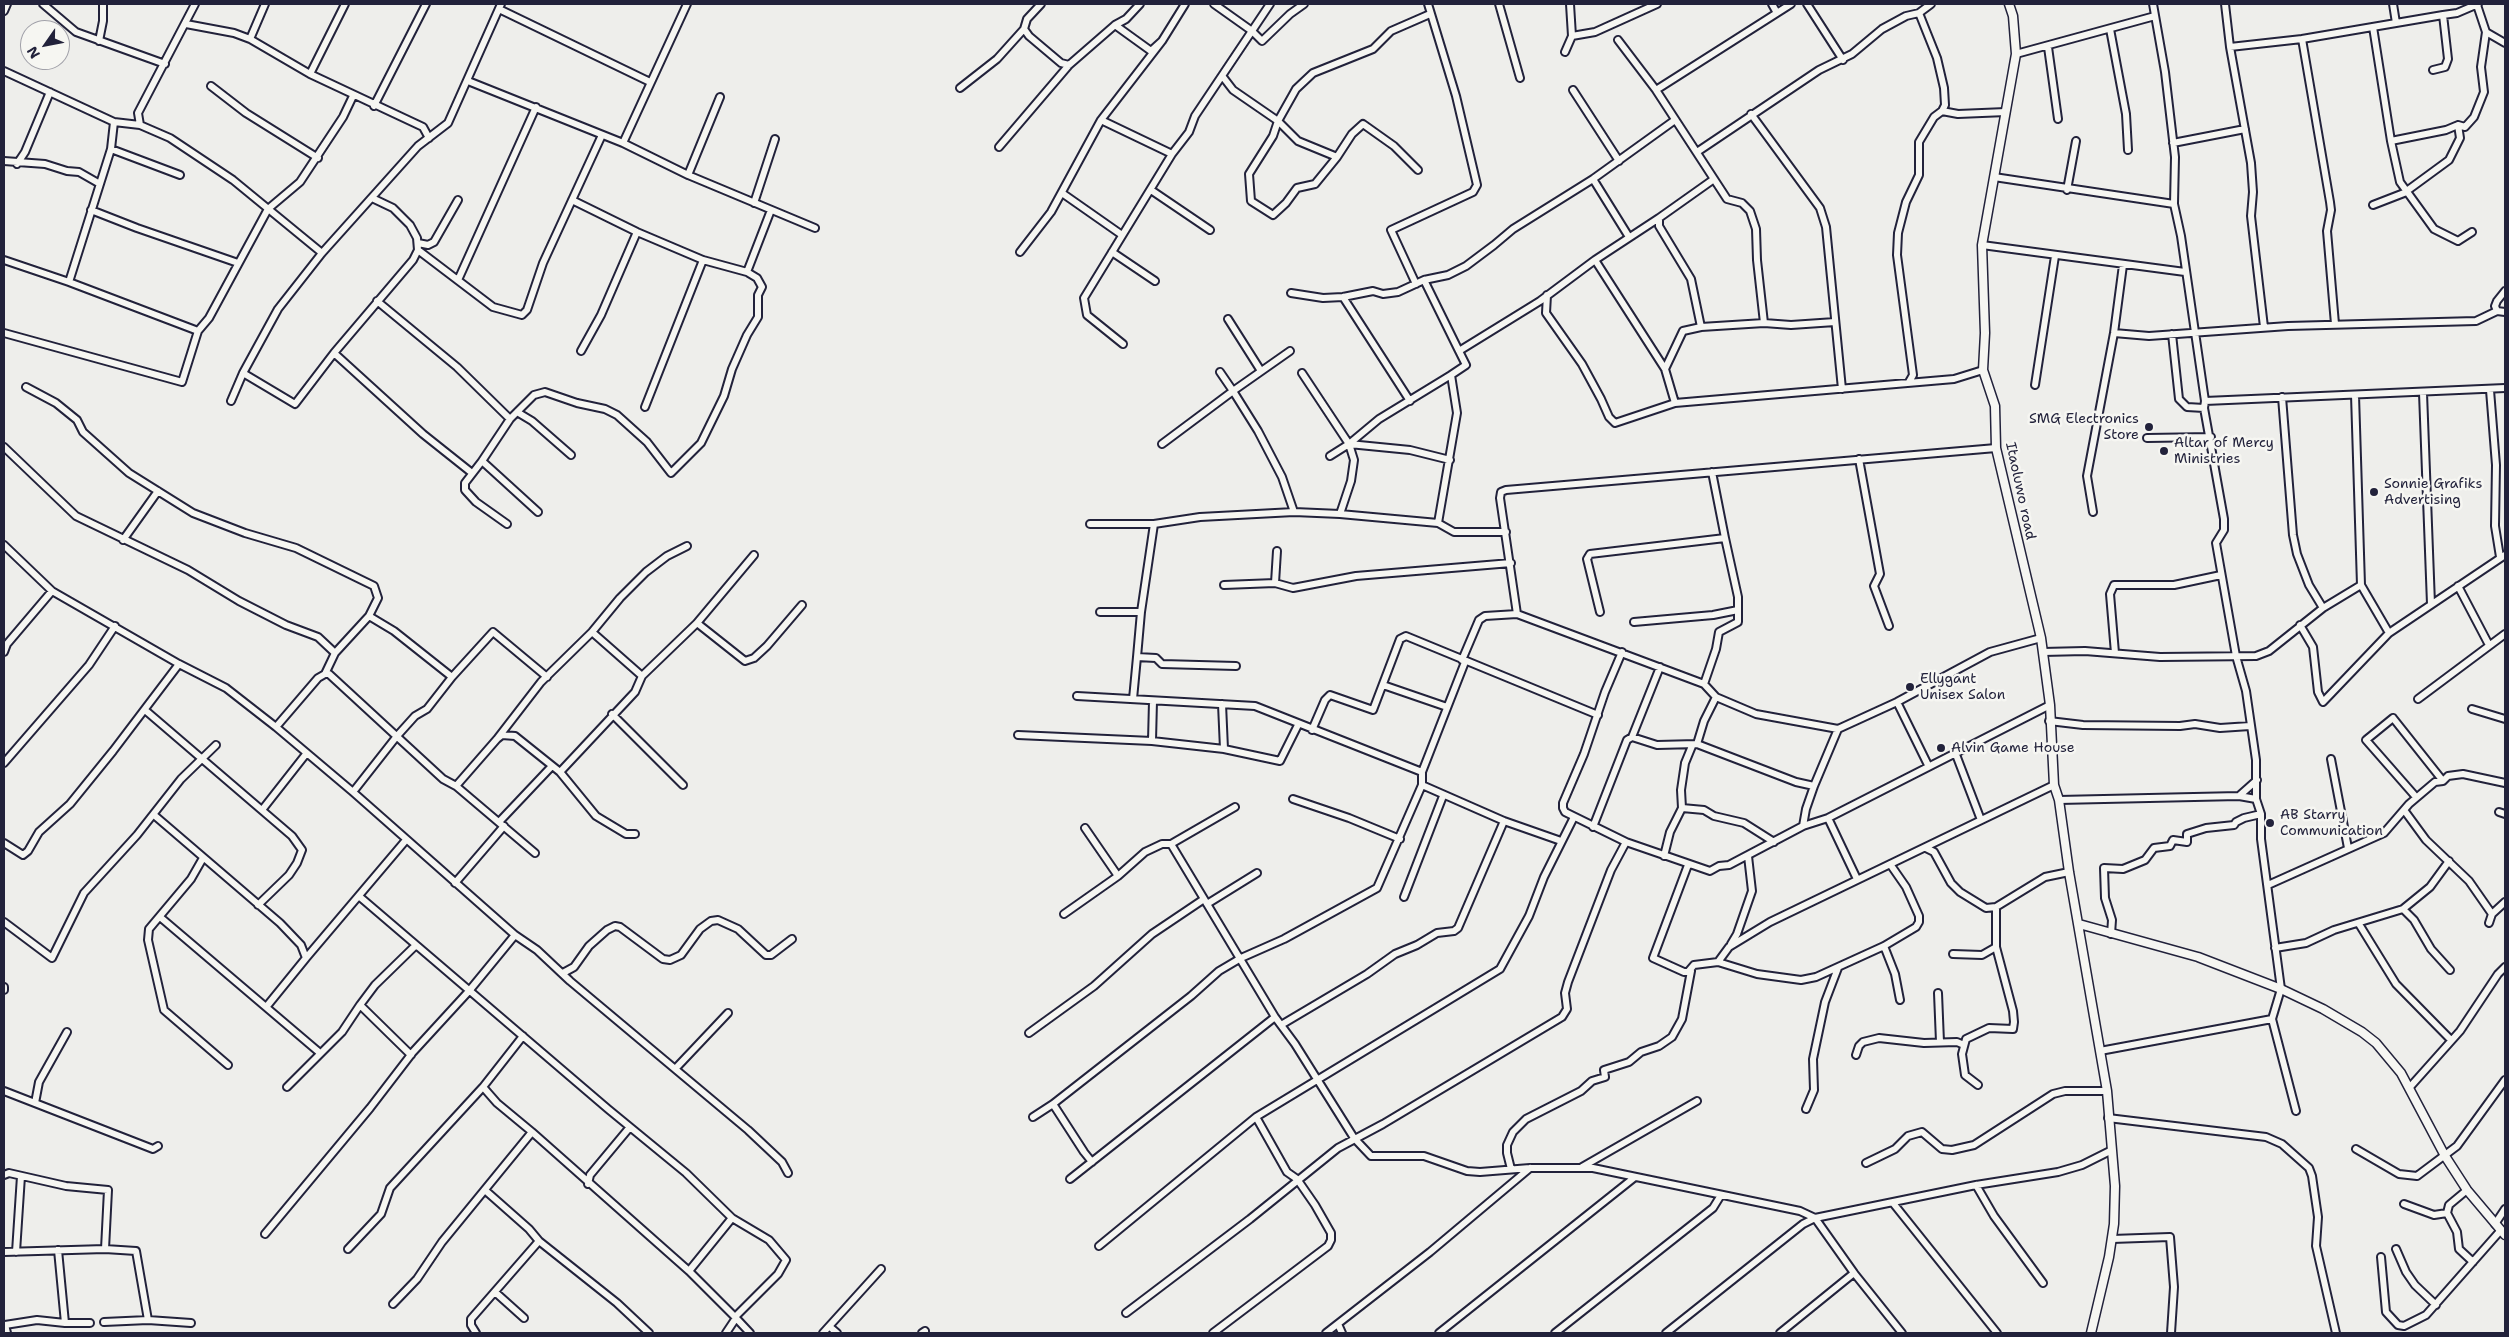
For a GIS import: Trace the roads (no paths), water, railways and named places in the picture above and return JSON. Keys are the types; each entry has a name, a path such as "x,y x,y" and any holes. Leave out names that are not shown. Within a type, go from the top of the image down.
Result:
{"street":[{"path":"4,11 7,4"},
{"path":"43,4 76,32 165,64"},
{"path":"98,41 103,21 103,4"},
{"path":"138,122 195,4"},
{"path":"250,39 265,4"},
{"path":"310,74 345,4"},
{"path":"374,106 426,4"},
{"path":"623,143 687,4"},
{"path":"960,88 986,70 1014,42 1024,28 1027,19 1041,4"},
{"path":"999,147 1069,65 1115,24 1126,19 1140,4"},
{"path":"1020,252 1051,212 1101,120 1162,41 1185,4"},
{"path":"1214,4 1252,31 1262,41 1290,14 1304,4"},
{"path":"1123,344 1087,314 1084,298 1172,154 1189,132 1195,116 1223,77 1270,4"},
{"path":"1416,284 1391,230 1473,192 1477,185 1456,96 1428,4"},
{"path":"1499,4 1520,78"},
{"path":"1565,52 1572,36 1570,4"},
{"path":"1572,36 1595,32 1657,4"},
{"path":"1772,4 1777,13"},
{"path":"1656,90 1791,4"},
{"path":"1807,4 1843,60"},
{"path":"1697,152 1818,70 1843,60 1882,28 1906,16 1919,13 1931,4"},
{"name":"Itaoluwo road","path":"2010,4 2014,16 2016,54 1982,245 1985,334 1983,370 1995,406 1996,448 2043,652 2050,705 2049,721 2054,785 2059,800 2069,872 2107,1091 2115,1186 2112,1239 2091,1333"},
{"path":"2153,4 2165,72 2173,143 2176,179 2174,204 2181,236 2224,527 2216,543 2236,656 2246,691 2256,760 2256,800 2261,814 2261,839 2281,989 2272,1019 2296,1111"},
{"path":"2225,4 2230,47 2251,163 2251,216 2264,328"},
{"path":"2393,4 2396,22"},
{"path":"2230,47 2302,39 2443,15 2477,4 2486,32 2481,67 2484,86 2482,97 2469,123 2464,127 2458,125 2446,130 2391,142"},
{"path":"231,402 243,373 278,309 322,253 418,146 448,123 500,7 650,82"},
{"path":"1909,382 1913,375 1897,255 1898,233 1906,202 1919,175 1919,142 1934,117 1942,111 1945,105 1944,88 1937,58 1919,13"},
{"path":"1418,170 1394,146 1363,124 1352,134 1337,157 1315,184 1297,188 1286,203 1273,215 1251,201 1249,174 1273,136 1278,121 1296,89 1313,73 1373,49 1391,31 1430,14"},
{"path":"2434,70 2445,67 2448,59 2443,15"},
{"path":"2016,54 2048,47 2155,16"},
{"path":"186,24 234,32 250,39 310,74 353,96 423,127 430,138"},
{"path":"1115,24 1151,51 1162,41"},
{"path":"2372,27 2399,180 2434,229 2458,240 2472,232"},
{"path":"1024,28 1029,36 1060,63 1069,65"},
{"path":"2110,29 2126,114 2128,150"},
{"path":"2486,32 2505,43"},
{"path":"2302,39 2330,202 2327,231 2335,324"},
{"path":"1618,40 1656,90 1727,199 1742,203 1750,211 1756,229 1764,323"},
{"path":"2048,47 2058,119"},
{"path":"4,71 114,122 138,122 170,138 233,180 322,253"},
{"path":"1223,77 1233,90 1278,121 1298,141 1337,157"},
{"path":"468,81 623,143 688,175 815,228"},
{"path":"211,86 246,113 318,158"},
{"path":"1573,90 1619,161"},
{"path":"17,164 25,152 50,92"},
{"path":"4,333 182,382 198,331 209,318 268,209 293,189 318,158 322,148 343,118 353,96"},
{"path":"688,175 720,97"},
{"path":"458,280 536,107"},
{"path":"1942,111 1958,114 2006,112"},
{"path":"1751,114 1820,208 1826,227 1842,389"},
{"path":"1101,120 1172,154"},
{"path":"1292,293 1323,298 1342,297 1373,291 1383,294 1398,292 1424,280 1448,275 1466,266 1513,228 1593,179 1675,120"},
{"path":"69,282 111,149 114,122"},
{"path":"2373,205 2406,191 2452,157 2460,138 2458,125"},
{"path":"2173,143 2245,129"},
{"path":"372,198 394,208 401,214 410,225 418,246 493,307 515,314 526,313 543,263 602,135"},
{"path":"754,202 775,139"},
{"path":"2067,190 2076,140"},
{"path":"111,149 180,175"},
{"path":"4,161 17,164 45,164 67,171 79,172 100,184"},
{"path":"1994,178 2174,204"},
{"path":"1593,179 1628,237"},
{"path":"1459,351 1547,296 1595,260 1714,179"},
{"path":"1151,190 1210,230"},
{"path":"1062,193 1122,235"},
{"path":"418,246 434,242 458,200"},
{"path":"507,524 468,495 465,490 465,483 510,419 534,395 545,392 577,403 606,409 617,415 647,442 671,473 701,443 724,396 732,369 747,335 758,317 758,295 762,287 758,278 747,272 703,260 637,232 572,200"},
{"path":"91,210 238,263"},
{"path":"747,272 771,210"},
{"path":"1659,218 1659,226 1691,278 1701,327"},
{"path":"581,351 601,314 637,232"},
{"path":"1982,245 2185,272"},
{"path":"243,373 296,404 334,353 413,260 418,246"},
{"path":"1112,252 1155,281"},
{"path":"2035,385 2055,256"},
{"path":"4,260 69,282 198,331"},
{"path":"645,407 703,260"},
{"path":"1595,260 1665,369 1675,402"},
{"path":"2093,512 2087,476 2114,333 2123,265"},
{"path":"1330,456 1349,444 1379,419 1466,365 1424,280"},
{"path":"2497,311 2497,301 2505,291"},
{"path":"1547,296 1546,313 1582,364 1609,418 1615,423 1675,402 1954,379 1983,370"},
{"path":"1342,297 1410,401"},
{"path":"377,302 456,367 510,419"},
{"path":"2114,333 2149,336 2335,324 2476,321 2497,311 2505,312"},
{"path":"1228,319 1262,371"},
{"path":"1665,369 1683,331 1701,327 1764,323 1791,325 1835,322"},
{"path":"2172,334 2179,399 2187,407 2282,397 2422,393 2505,388"},
{"path":"1162,444 1290,350"},
{"path":"334,353 422,434 472,473"},
{"path":"1220,372 1258,431 1282,477 1294,512"},
{"path":"1302,373 1349,444 1354,460 1351,481 1340,514"},
{"path":"1438,524 1458,413 1452,375"},
{"path":"26,387 56,403 77,420 84,432 129,473 193,513 244,534 296,548 374,586 378,598 369,616 336,653 325,674 296,701 276,726"},
{"path":"2300,626 2313,647 2318,692 2323,702 2389,633 2503,556 2495,526 2496,464 2490,390"},
{"path":"2422,393 2431,604"},
{"path":"2355,395 2361,585 2389,633"},
{"path":"2282,397 2293,535 2297,554 2309,585 2323,608"},
{"path":"517,412 532,421 571,455"},
{"path":"2147,438 2211,437"},
{"path":"1349,444 1410,450 1450,460"},
{"path":"4,447 76,516 188,570 286,625 318,637 336,653"},
{"path":"1516,614 1511,563 1500,498 1501,492 1506,490 1996,448"},
{"path":"1859,459 1880,574 1874,586 1889,626"},
{"path":"482,461 538,512"},
{"path":"1704,684 1716,650 1719,632 1738,622 1738,597 1712,472"},
{"path":"123,540 158,491"},
{"path":"1090,524 1154,524 1200,517 1294,512 1340,514 1438,524 1454,532 1506,532"},
{"path":"1133,699 1138,657 1140,612 1154,524"},
{"path":"1600,612 1589,567 1588,559 1590,554 1725,538"},
{"path":"4,545 52,591 179,664 226,688 276,726 515,935 563,973 748,1130 782,1162 788,1173"},
{"path":"456,786 497,739 546,676 592,632 646,572 667,556 687,546"},
{"path":"1275,583 1277,551"},
{"path":"560,772 612,714 635,692 642,676 697,623 754,555"},
{"path":"1224,585 1275,583 1293,588 1356,576 1511,563"},
{"path":"2115,653 2111,587 2114,585 2174,585 2221,575"},
{"path":"2043,652 2085,651 2160,657 2256,656 2269,652 2323,608 2361,585"},
{"path":"2458,586 2489,645"},
{"path":"4,652 6,642 52,591"},
{"path":"697,623 745,661 754,658 767,646 802,605"},
{"path":"1634,622 1713,615 1738,610"},
{"path":"1100,612 1140,612"},
{"path":"1033,1117 1054,1104 1191,996 1219,971 1241,958 1284,940 1377,888 1422,785 1422,772 1479,620 1485,616 1516,614 1704,684 1716,697 1756,714 1838,729 1897,702 1990,652 2040,638"},
{"path":"369,616 394,631 452,677"},
{"path":"4,763 89,665 115,626"},
{"path":"353,792 411,720 427,709 452,677 493,632 546,676"},
{"path":"592,632 642,676"},
{"path":"2418,699 2505,634"},
{"path":"1312,730 1327,697 1330,695 1373,710 1402,637 1428,645 1598,715"},
{"path":"1622,652 1562,803 1565,812 1626,842 1688,865 1710,871 1748,856 1803,826 1828,818 1928,765 2050,705"},
{"path":"1138,657 1156,658 1162,664 1236,666"},
{"path":"4,843 23,855 28,851 39,832 70,804 179,664"},
{"path":"1593,827 1627,740 1632,737 1660,667"},
{"path":"325,674 329,674 443,779 456,786 535,853"},
{"path":"1383,685 1446,706"},
{"path":"1078,696 1255,706 1298,725 1422,772"},
{"path":"1664,856 1670,832 1682,808 1681,790 1685,763 1716,697"},
{"path":"1152,741 1153,700"},
{"path":"1897,702 1928,765"},
{"path":"1222,704 1224,749"},
{"path":"2472,709 2505,719"},
{"path":"145,710 292,836 302,850 289,874 258,905"},
{"path":"612,714 683,785"},
{"path":"2416,797 2366,740 2393,718 2443,781"},
{"path":"2049,721 2083,725 2180,726 2195,724 2220,728 2250,726"},
{"path":"1018,735 1152,741 1224,749 1280,761 1298,725"},
{"path":"1803,826 1814,786 1838,729"},
{"path":"497,739 502,735 515,736 560,772 596,816 626,834 635,834"},
{"path":"1632,737 1657,745 1694,745 1796,782 1814,786"},
{"path":"4,922 52,958 84,893 154,815 181,780 216,745"},
{"path":"1955,752 1981,820"},
{"path":"262,810 306,754"},
{"path":"2330,759 2348,848"},
{"path":"455,883 552,766"},
{"path":"2268,885 2384,833 2416,797 2435,782 2443,781 2448,776 2463,774 2505,783"},
{"path":"2238,796 2257,780"},
{"path":"1422,785 1504,822 1561,841"},
{"path":"1729,947 1770,922 2054,785"},
{"path":"1404,897 1443,796"},
{"path":"2059,800 2238,796 2256,800"},
{"path":"1293,799 1349,818 1400,839"},
{"path":"1064,914 1118,876 1145,852 1162,844 1171,844 1235,807"},
{"path":"1682,808 1704,810 1714,816 1744,823 1774,842"},
{"path":"2404,810 2426,840 2464,875 2492,914"},
{"path":"2111,934 2112,920 2105,898 2104,868 2123,870 2145,860 2154,848 2170,846 2174,840 2187,842 2187,834 2206,828 2234,825 2244,818 2261,814"},
{"path":"154,815 296,939 306,958"},
{"path":"1099,1246 1256,1117 1500,969 1529,916 1561,841 1574,817"},
{"path":"1828,818 1857,879"},
{"path":"1281,1025 1341,987 1367,974 1396,954 1438,933 1454,931 1458,928 1504,822"},
{"path":"1085,828 1118,876"},
{"path":"267,1006 406,840"},
{"path":"1126,1313 1250,1219 1298,1179 1354,1138 1383,1124 1562,1017 1566,1009 1565,993 1568,982 1611,870 1626,842"},
{"path":"1171,844 1275,1017 1354,1138 1371,1156 1424,1156 1467,1171 1581,1167 1800,1211 1815,1218 1899,1332"},
{"path":"1926,848 1934,852 1951,883 1960,892 1986,908 1996,907 2045,877 2069,872"},
{"path":"1718,962 1738,934 1752,891 1748,856"},
{"path":"203,858 191,880 149,929 148,940 164,1010 228,1064"},
{"path":"2275,948 2306,943 2334,930 2359,924 2403,908 2430,887 2449,861"},
{"path":"1688,972 1694,965 1718,962 1757,974 1801,980 1816,977 1838,968 1884,946 1916,927 1919,922 1919,916 1906,887 1890,864"},
{"path":"1511,1169 1507,1153 1508,1145 1513,1132 1526,1119 1581,1091 1592,1082 1605,1077 1604,1070 1629,1062 1641,1052 1659,1046 1672,1037 1682,1019 1691,971 1680,971 1653,958 1688,865"},
{"path":"1029,1033 1094,986 1152,934 1257,873"},
{"path":"360,897 415,946 686,1173 732,1218 769,1240 786,1260 778,1274 736,1318 726,1333"},
{"path":"2489,923 2492,914 2505,902"},
{"path":"1978,1084 1965,1074 1962,1054 1966,1039 1989,1028 2013,1029 2013,1011 1996,947 1996,907"},
{"path":"2403,908 2414,920 2431,949 2450,970"},
{"path":"160,917 320,1053"},
{"path":"563,973 574,967 589,946 607,930 615,926 620,927 663,959 670,960 681,955 700,929 714,920 728,924 738,930 766,955 771,955 792,939"},
{"path":"2079,924 2198,957 2281,989 2345,1020 2369,1037 2388,1056 2410,1087 2445,1156 2467,1190 2500,1230"},
{"path":"2359,924 2396,984 2451,1040"},
{"path":"264,1234 370,1108 411,1055 469,991 515,935"},
{"path":"288,1086 342,1032 375,986 415,946"},
{"path":"1884,946 1894,974 1900,1000"},
{"path":"1953,954 1982,955 1996,947"},
{"path":"2410,1087 2471,1016 2498,974 2505,967"},
{"path":"1806,1109 1814,1090 1813,1059 1825,1002 1838,968"},
{"path":"1938,992 1940,1042"},
{"path":"360,1006 411,1055"},
{"path":"676,1068 728,1014"},
{"path":"1070,1179 1275,1017"},
{"path":"2100,1051 2272,1019"},
{"path":"35,1103 40,1082 67,1032"},
{"path":"348,1249 381,1214 390,1188 483,1087 523,1036"},
{"path":"1856,1055 1859,1046 1863,1042 1879,1038 1914,1042 1957,1042 1964,1045"},
{"path":"2356,1149 2391,1170 2412,1177 2457,1146 2505,1080"},
{"path":"483,1087 497,1103 689,1272 750,1333"},
{"path":"4,1091 153,1149 158,1146"},
{"path":"1866,1163 1895,1149 1908,1136 1922,1132 1942,1149 1952,1150 1974,1144 2052,1094 2065,1091 2107,1091"},
{"path":"1581,1167 1697,1100"},
{"path":"1054,1104 1092,1162"},
{"path":"1213,1333 1330,1243 1331,1233 1298,1179 1287,1172 1256,1117"},
{"path":"2108,1118 2266,1138 2282,1144 2309,1168 2312,1176 2318,1217 2316,1246 2336,1333"},
{"path":"588,1184 590,1174 630,1128"},
{"path":"393,1304 417,1279 442,1242 486,1191 532,1132"},
{"path":"1666,1333 1803,1224 1815,1218 1976,1185 2058,1172 2082,1165 2112,1150"},
{"path":"1326,1333 1430,1252 1530,1168"},
{"path":"5,1173 66,1186 108,1190 105,1248"},
{"path":"16,1252 21,1176"},
{"path":"1439,1333 1635,1177"},
{"path":"1976,1185 1994,1216 2043,1283"},
{"path":"2446,1213 2449,1205 2467,1190"},
{"path":"486,1191 528,1229 538,1241 617,1304 649,1333"},
{"path":"1555,1333 1714,1208 1721,1195"},
{"path":"1894,1203 1997,1333"},
{"path":"2404,1204 2434,1215 2446,1213"},
{"path":"2382,1257 2386,1312 2398,1325 2410,1324 2426,1315 2436,1305 2500,1230 2505,1209"},
{"path":"2446,1213 2457,1232 2459,1249 2473,1262"},
{"path":"689,1272 732,1218"},
{"path":"2112,1239 2170,1237 2174,1287 2171,1333"},
{"path":"476,1333 471,1325 471,1319 538,1241"},
{"path":"4,1252 105,1248 136,1251 148,1320"},
{"path":"2396,1249 2410,1278 2436,1305"},
{"path":"58,1250 65,1323"},
{"path":"823,1333 881,1270"},
{"path":"1780,1333 1854,1273"},
{"path":"495,1292 524,1318"},
{"path":"7,1333 5,1326 37,1320 90,1323"},
{"path":"104,1322 148,1320 191,1323"},
{"path":"1338,1324 1342,1333"},
{"path":"830,1327 837,1333"}],"place":[{"name":"SMG Electronics Store","path":"2149,427"},
{"name":"Altar of Mercy Ministries","path":"2164,451"},
{"name":"Sonnie Grafiks Advertising","path":"2374,492"},
{"name":"Ellygant Unisex Salon","path":"1910,687"},
{"name":"Alvin Game House","path":"1941,748"},
{"name":"AB Starry Communication","path":"2270,823"}]}
